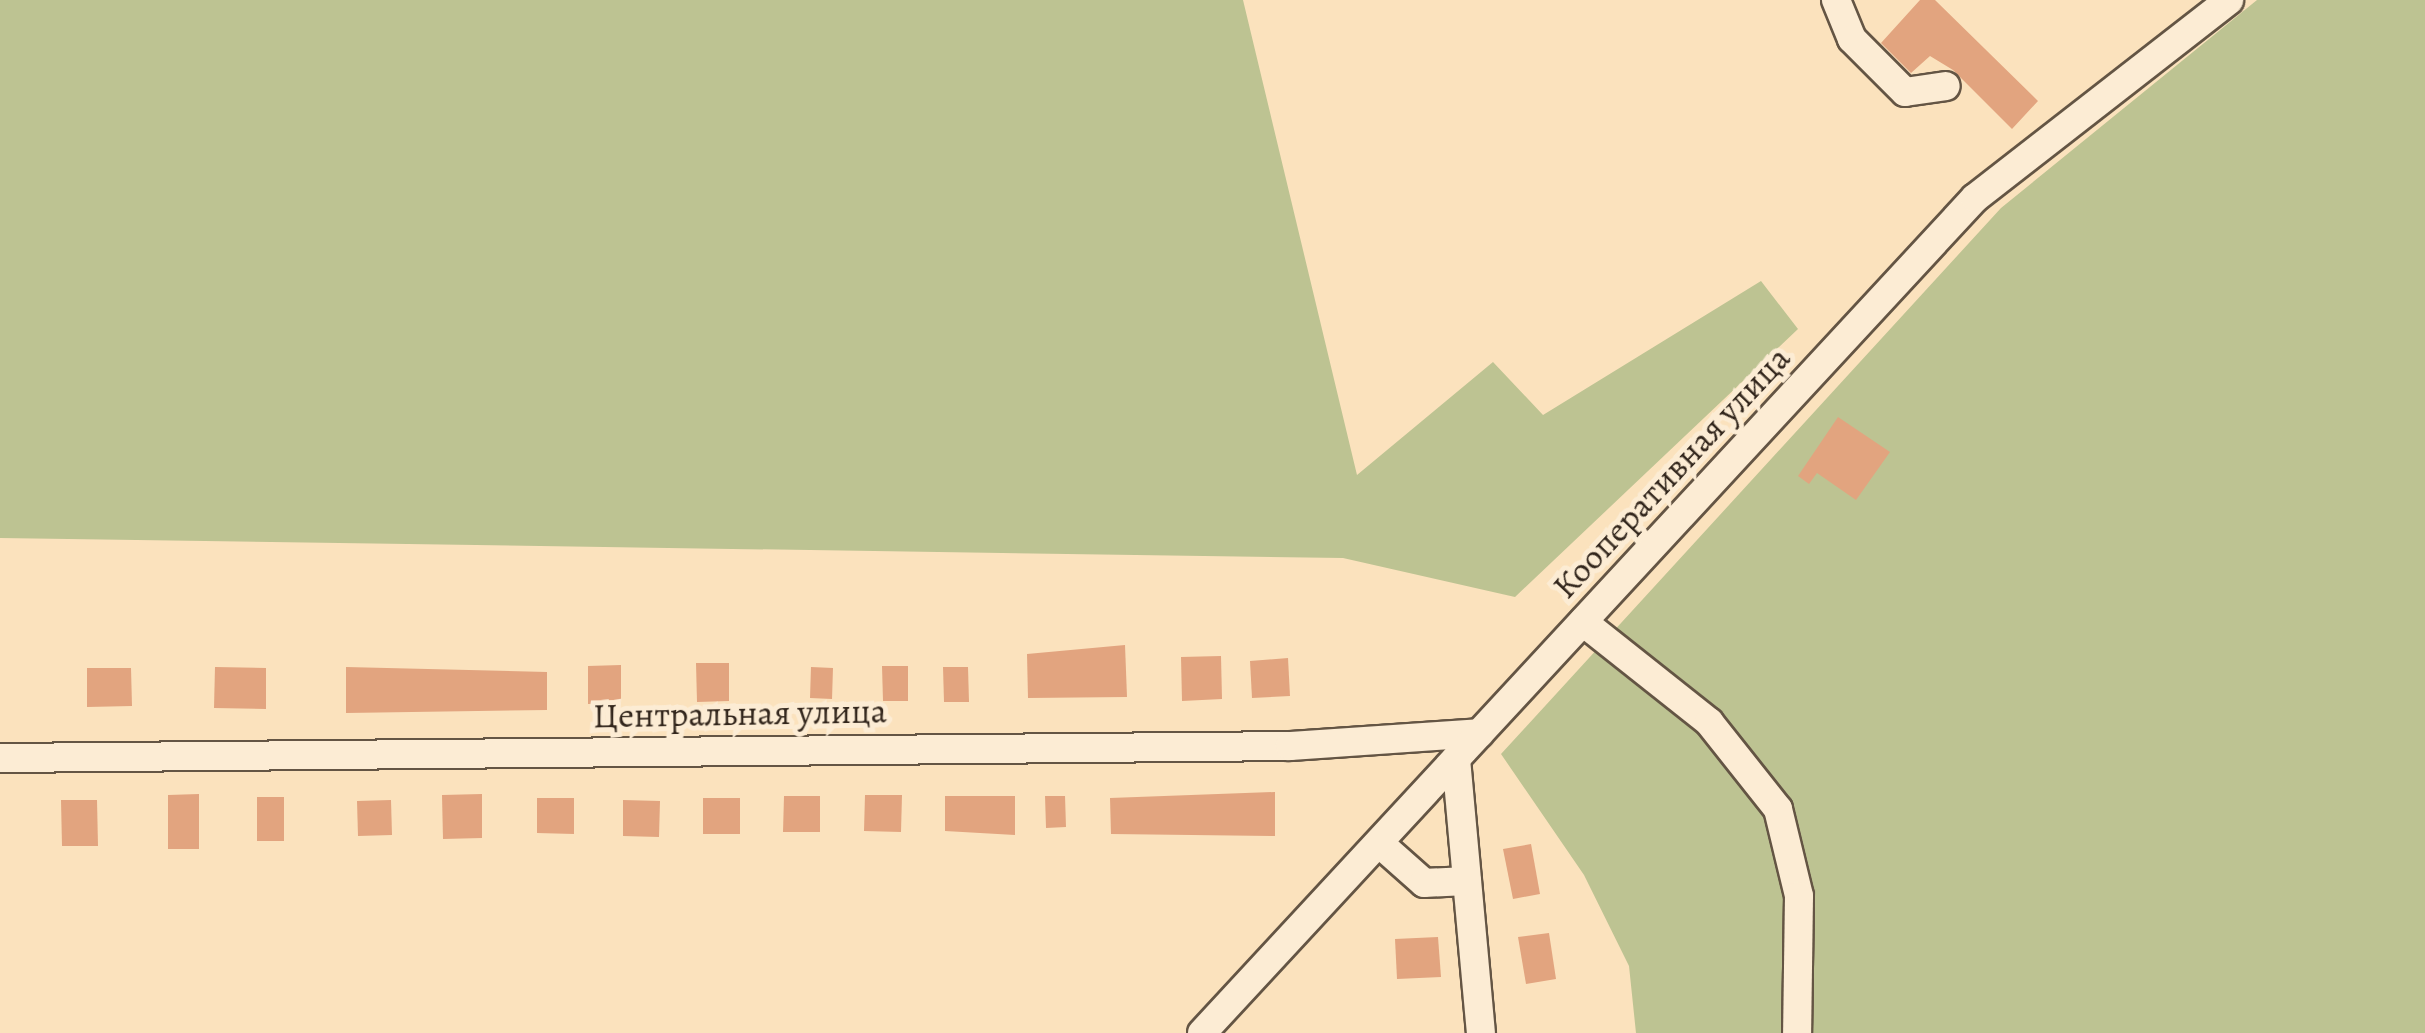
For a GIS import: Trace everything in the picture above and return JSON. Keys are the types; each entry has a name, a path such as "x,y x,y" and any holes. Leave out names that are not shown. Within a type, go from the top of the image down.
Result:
{"street":[{"path":"1836,0 1852,39 1904,92 1946,86"},
{"name":"Кооперативная улица","path":"1202,1033 1976,198 2229,0"},
{"path":"1583,622 1708,722 1778,810 1800,896 1797,1033"},
{"name":"Центральная улица","path":"0,758 1290,746 1480,732"},
{"path":"1456,759 1481,1033"},
{"path":"1378,842 1424,883 1467,881"}],"green space":[{"path":"0,0 1243,0 1357,475 1493,362 1543,415 1761,281 1798,329 1515,597 1343,558 0,538"},
{"path":"2257,0 2425,0 2425,1033 1636,1033 1629,966 1584,875 1501,754 2001,208"}],"building":[{"path":"1920,0 1935,0 2038,101 2012,129 1953,70 1930,56 1911,73 1881,43"},
{"path":"1838,417 1890,452 1856,500 1817,473 1809,484 1798,476"},
{"path":"1125,645 1127,697 1028,698 1027,654"},
{"path":"1221,656 1222,699 1182,701 1181,657"},
{"path":"1288,658 1290,696 1252,698 1250,661"},
{"path":"696,663 729,663 729,701 697,702"},
{"path":"621,665 621,703 588,704 588,666"},
{"path":"882,666 908,666 908,701 883,701"},
{"path":"215,667 266,668 266,709 214,708"},
{"path":"346,667 547,672 547,710 346,713"},
{"path":"811,667 833,668 832,699 810,698"},
{"path":"943,667 968,667 969,702 944,702"},
{"path":"87,668 131,668 132,706 87,707"},
{"path":"1275,792 1275,836 1111,834 1110,798"},
{"path":"199,794 199,849 168,849 168,795"},
{"path":"482,794 482,838 443,839 442,795"},
{"path":"865,795 902,795 901,832 864,831"},
{"path":"784,796 820,796 820,832 783,832"},
{"path":"945,796 1015,796 1015,835 945,831"},
{"path":"1045,796 1065,796 1066,827 1046,828"},
{"path":"257,797 284,797 284,841 257,841"},
{"path":"537,798 574,798 574,834 537,833"},
{"path":"703,798 740,798 740,834 703,834"},
{"path":"61,800 97,800 98,846 62,846"},
{"path":"391,800 392,835 358,836 357,801"},
{"path":"623,800 660,801 659,837 623,836"},
{"path":"1531,844 1540,894 1513,899 1503,849"},
{"path":"1549,933 1556,979 1526,984 1518,937"},
{"path":"1438,937 1441,977 1397,979 1395,939"}]}
